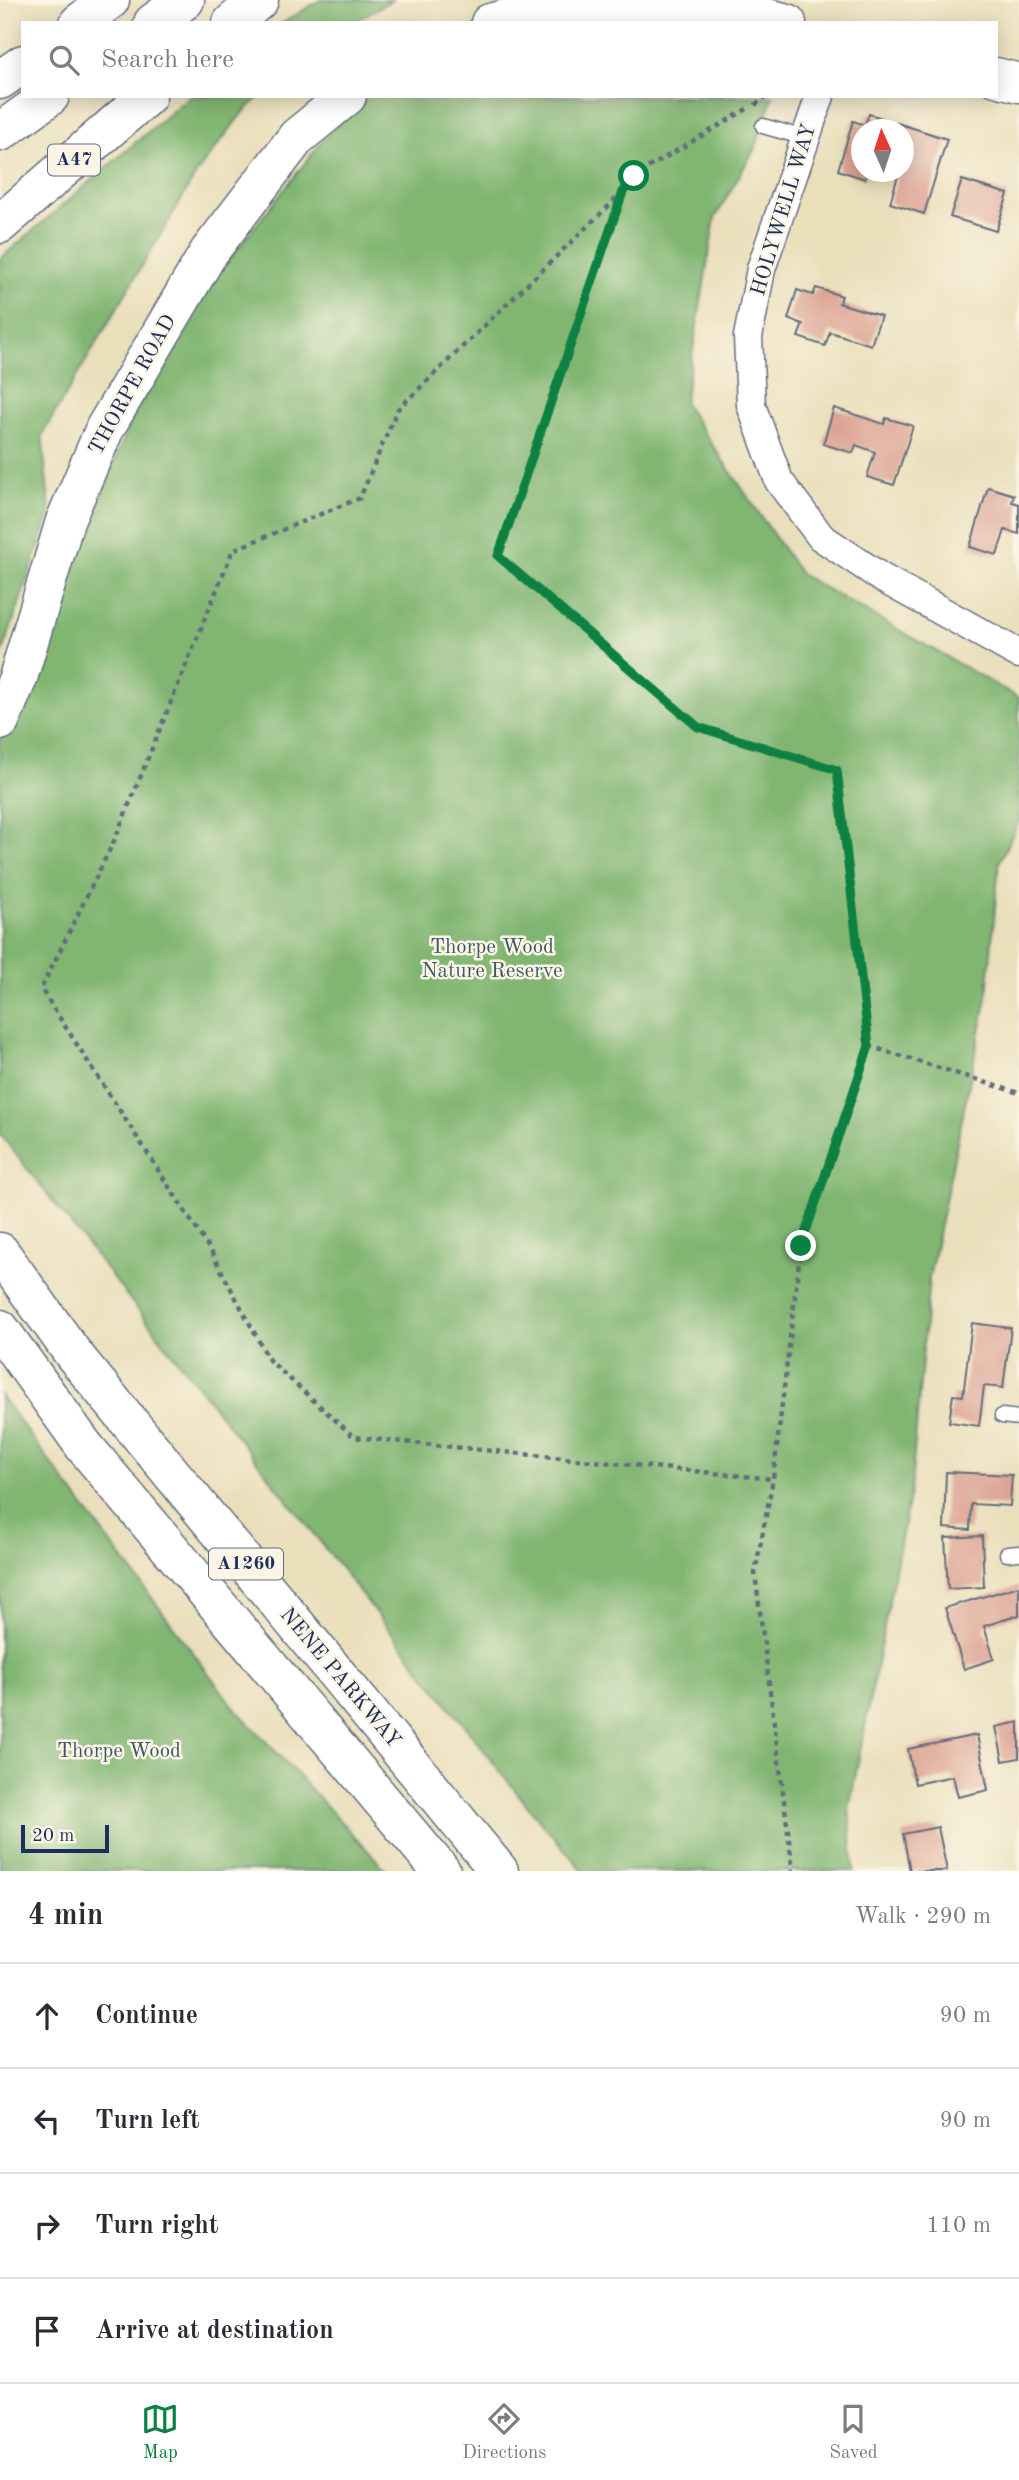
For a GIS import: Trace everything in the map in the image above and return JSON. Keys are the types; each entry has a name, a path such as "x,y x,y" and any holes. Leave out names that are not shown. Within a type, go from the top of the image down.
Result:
{"main road":[{"path":"82,21 110,0"},
{"path":"156,21 185,0"},
{"path":"234,21 258,0"},
{"path":"498,21 549,8 621,2 659,2 766,12"},
{"path":"0,80 21,65"},
{"path":"998,78 1019,83"},
{"path":"0,132 47,98"},
{"name":"A47","path":"0,224 145,98"},
{"name":"THORPE ROAD","path":"0,720 18,678 65,521 105,428 209,251 297,137 345,98"},
{"name":"NENE PARKWAY","path":"0,1252 74,1356 499,1871"},
{"name":"A1260","path":"0,1329 84,1446 441,1871"}],"street":[{"name":"HOLYWELL WAY","path":"819,98 761,269 748,337 751,405 779,481 821,537 882,578 1019,654"}],"lane":[{"path":"763,126 805,138"},
{"path":"1002,1416 1019,1418"}],"path":[{"path":"763,98 634,176 623,192 397,410 360,498 233,550 115,839 41,989 212,1253 269,1360 354,1437 773,1479"},
{"path":"623,192 498,556 698,727 837,770 869,1046 801,1246 773,1479 755,1573 793,1871"},
{"path":"869,1046 1019,1093"}],"green space":[{"path":"320,0 392,0 355,21 286,21"},
{"path":"188,98 258,98 240,116 198,171 42,435 50,513 0,660 0,259"},
{"name":"Thorpe Wood Nature Reserve","path":"369,98 772,98 756,146 715,218 684,403 800,574 1019,698 1019,821 999,863 987,997 929,1278 911,1487 849,1809 854,1871 583,1871 526,1804 0,1134 0,738 136,409 216,276 328,134"},
{"name":"Thorpe Wood","path":"0,1395 233,1706 387,1871 0,1871"}],"building":[{"path":"869,114 885,119 867,119"},
{"path":"851,128 851,174 838,170"},
{"path":"914,128 947,139 924,214 890,203 896,182 914,182"},
{"path":"962,180 1008,194 996,231 950,217"},
{"path":"816,288 842,296 839,303 881,316 871,345 830,332 825,346 798,337 803,324 788,319 797,290 813,295"},
{"path":"834,408 884,424 886,418 913,426 894,485 867,477 875,452 856,445 853,453 823,444"},
{"path":"988,487 1014,495 1012,502 1019,504 1019,534 1005,530 997,555 970,547"},
{"path":"972,1323 1011,1328 1003,1388 984,1386 979,1426 949,1422 953,1395 963,1396"},
{"path":"946,1472 1012,1475 1010,1506 971,1504 970,1530 944,1528"},
{"path":"982,1536 984,1587 948,1589 945,1538"},
{"path":"1019,1586 1019,1615 984,1626 994,1659 964,1669 945,1608"},
{"path":"1019,1722 1019,1758 1003,1761 996,1727"},
{"path":"977,1735 988,1790 958,1797 953,1776 915,1784 908,1749"},
{"path":"938,1827 947,1871 910,1871 903,1834"}],"route":[{"path":"634,176 623,192 498,556 698,727 837,770 869,1046 801,1246"}]}
